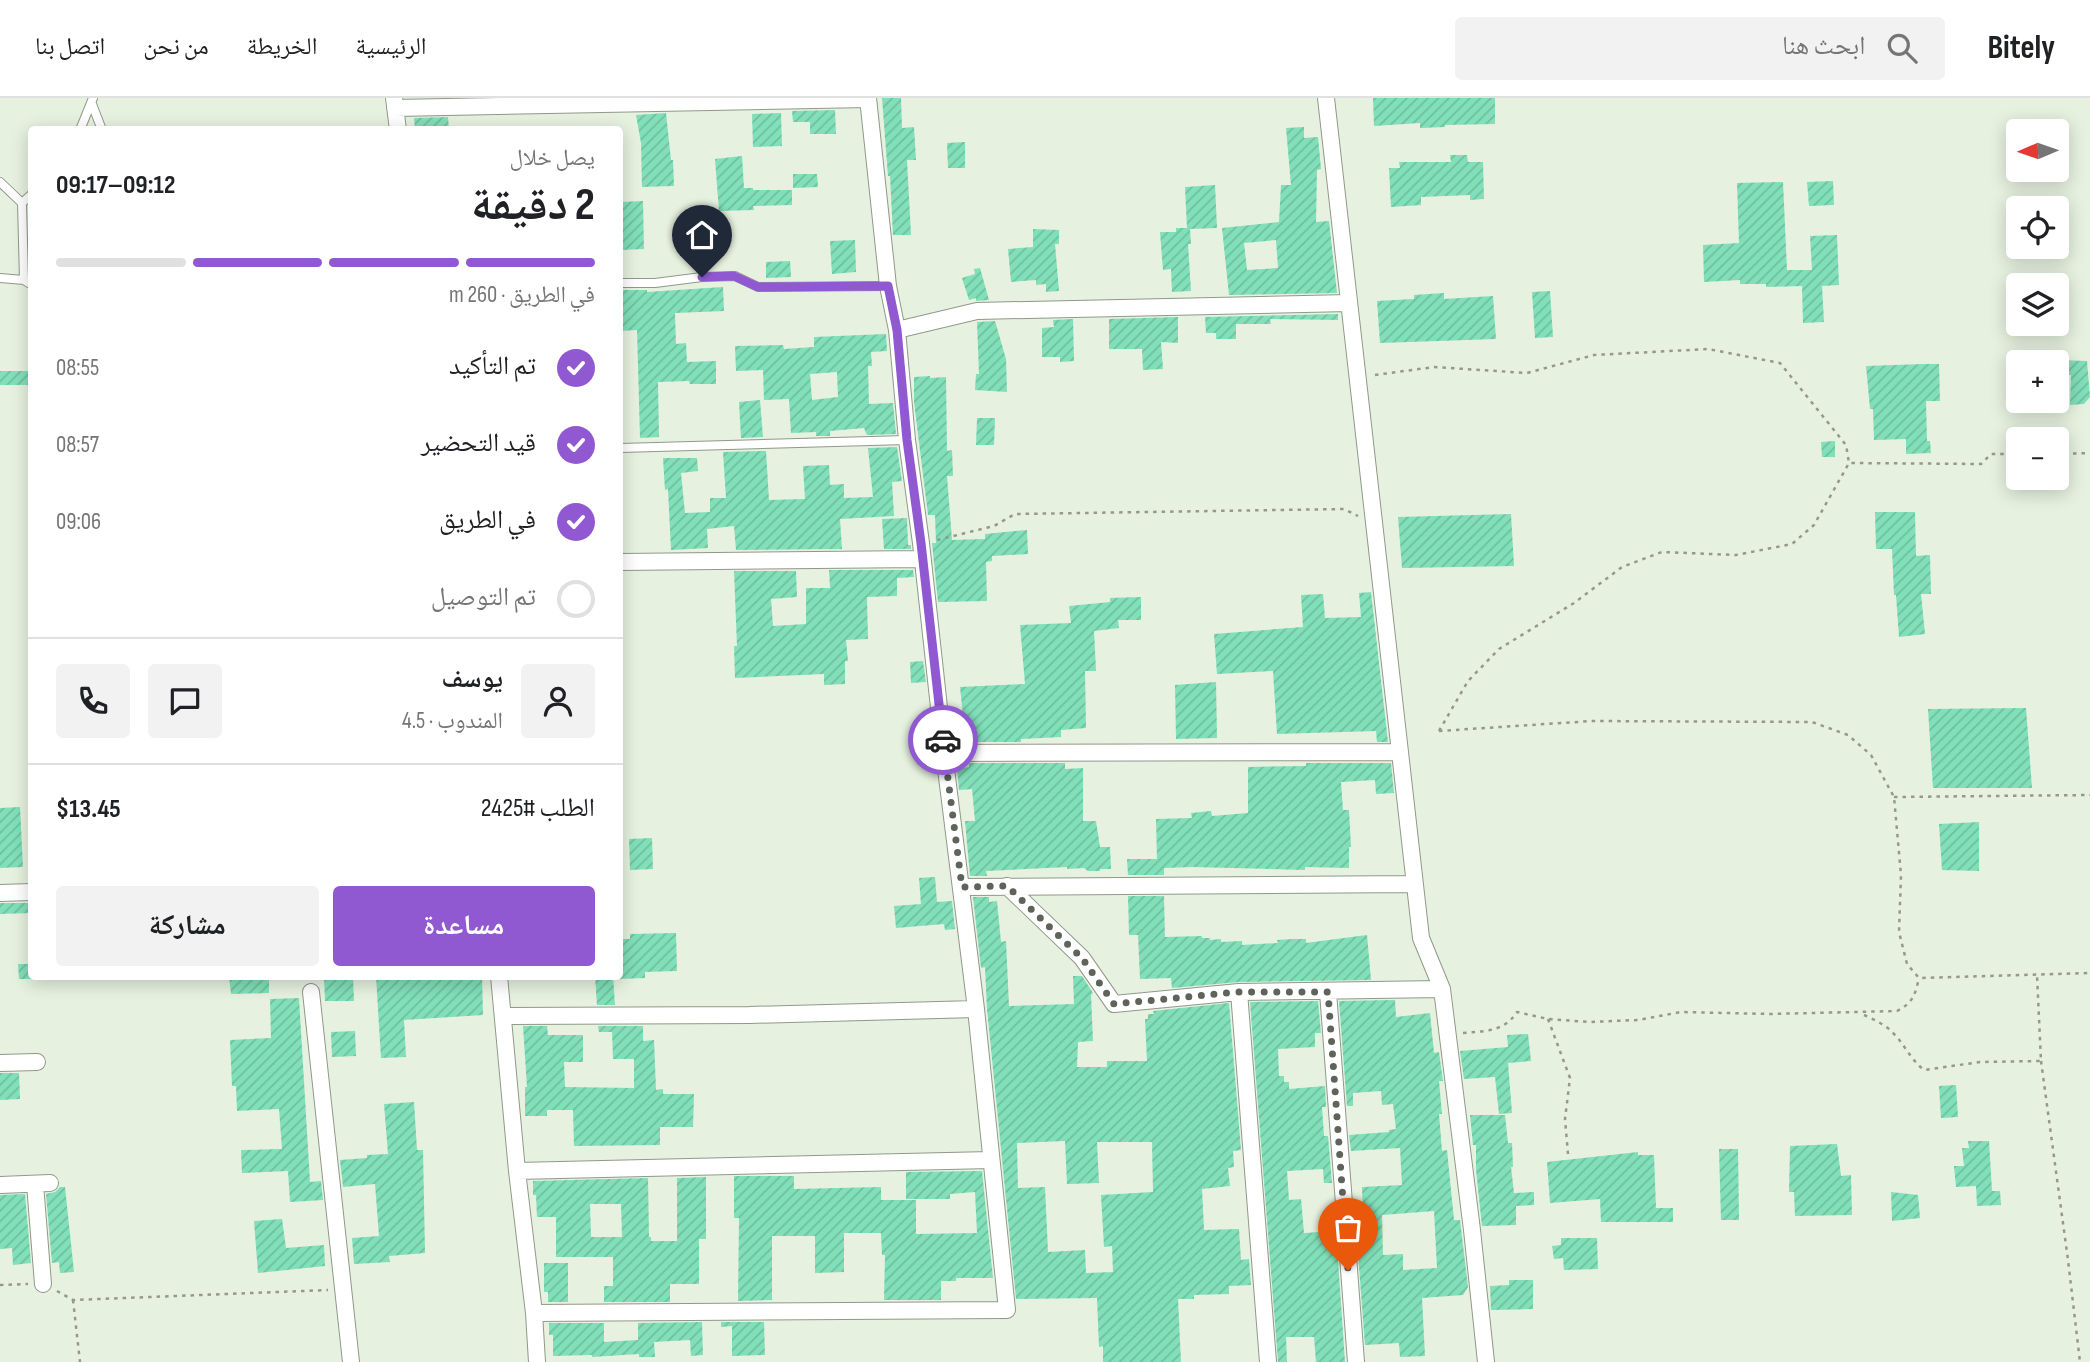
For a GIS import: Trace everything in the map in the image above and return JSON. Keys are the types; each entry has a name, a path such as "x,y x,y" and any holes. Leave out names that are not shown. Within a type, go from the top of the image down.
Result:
{"street":[{"path":"1326,98 1421,938 1441,989 1486,1362"},
{"path":"398,126 395,103 868,99 888,286 897,330 907,440 962,887 1007,1310 534,1313"},
{"path":"897,330 977,311 1349,303"},
{"path":"623,562 922,551"},
{"path":"944,753 1400,752"},
{"path":"962,887 1415,884"},
{"path":"1007,886 1082,958 1114,1004 1238,992 1441,989"},
{"path":"0,893 28,892"},
{"path":"499,980 537,1362"},
{"path":"311,992 351,1362"},
{"path":"1238,992 1268,1362"},
{"path":"1328,992 1356,1362"},
{"path":"503,1016 749,1015 976,1009"},
{"path":"0,1063 37,1062"},
{"path":"517,1171 991,1160"},
{"path":"0,1185 43,1184 43,1283"}],"lane":[{"path":"82,126 93,101"},
{"path":"93,101 101,126"},
{"path":"0,182 22,203 28,283 0,278"},
{"path":"22,203 28,198"},
{"path":"623,283 734,276 758,287 888,286"},
{"path":"623,448 907,440"}],"path":[{"path":"1358,377 1434,368 1527,373 1594,355 1708,349 1780,363 1846,445 1849,463 1814,525 1792,544 1736,555 1662,552 1622,567 1574,603 1499,649 1468,681 1439,731 1592,721 1812,722 1848,735 1871,755 1894,797 1901,875 1899,932 1907,964 1919,978"},
{"path":"2069,454 2090,453"},
{"path":"1849,463 1980,464 1991,454 2006,454"},
{"path":"922,551 994,526 1015,514 1344,509 1374,521"},
{"path":"1894,797 2090,795"},
{"path":"1919,978 2090,973"},
{"path":"2037,975 2041,1061 2080,1362"},
{"path":"1447,1033 1487,1031 1510,1023 1517,1012 1548,1019 1588,1023 1638,1020 1681,1012 1861,1014 1897,1011 1908,1005 1915,996 1919,978"},
{"path":"1861,1014 1883,1024 1895,1034 1913,1061 1924,1070 1980,1062 2041,1061"},
{"path":"1548,1019 1570,1078 1565,1119 1568,1154"},
{"path":"0,1285 43,1283 73,1300 344,1289"},
{"path":"73,1300 80,1362"}],"building":[{"path":"882,98 901,98 902,128 914,127 916,160 907,160 911,235 893,235"},
{"path":"1373,98 1495,98 1495,124 1420,128 1420,123 1374,126"},
{"path":"835,110 836,134 810,134 810,122 793,122 792,111"},
{"path":"666,113 674,186 642,187 641,143 636,115"},
{"path":"781,113 782,146 753,147 752,114"},
{"path":"448,117 449,126 415,126 414,118"},
{"path":"1304,127 1304,138 1318,137 1321,169 1317,170 1316,222 1329,221 1337,293 1229,295 1222,228 1279,222 1281,185 1291,185 1286,128","holes":["1276,240 1278,268 1247,270 1244,243"]},
{"path":"965,142 965,168 948,168 947,143"},
{"path":"1450,155 1467,155 1468,162 1483,162 1484,199 1470,200 1470,195 1421,197 1421,205 1391,207 1389,168 1400,168 1399,162 1451,162"},
{"path":"742,156 744,188 792,190 792,205 753,206 754,210 719,211 715,159"},
{"path":"793,174 817,174 818,187 793,188"},
{"path":"1833,181 1834,205 1809,206 1807,182"},
{"path":"1783,182 1787,270 1812,270 1810,236 1837,235 1839,285 1822,286 1824,322 1803,323 1802,286 1766,287 1766,284 1740,284 1740,280 1704,282 1703,245 1739,243 1737,183"},
{"path":"1215,185 1217,228 1190,229 1191,244 1188,244 1191,291 1172,292 1171,269 1163,270 1160,232 1176,232 1176,228 1187,228 1185,187"},
{"path":"643,201 644,249 623,250 623,202"},
{"path":"1033,229 1059,230 1059,244 1055,244 1059,291 1046,292 1046,284 1036,285 1036,280 1011,282 1008,249 1033,247"},
{"path":"855,240 856,272 832,274 830,241"},
{"path":"790,261 791,277 766,278 766,262"},
{"path":"980,268 989,300 969,300 962,278 975,274 974,269"},
{"path":"723,287 724,311 675,313 676,344 686,343 687,362 716,361 716,384 658,382 659,437 640,438 637,330 623,331 623,290 647,292"},
{"path":"1550,291 1553,337 1535,338 1532,292"},
{"path":"1444,293 1444,299 1493,296 1496,339 1380,343 1377,301 1414,299 1414,295"},
{"path":"1338,314 1338,320 1270,319 1271,324 1236,324 1236,339 1216,339 1216,333 1206,333 1205,317"},
{"path":"1178,317 1178,343 1161,342 1163,369 1143,370 1142,349 1109,349 1109,319"},
{"path":"1073,319 1074,361 1060,362 1060,357 1042,357 1042,328 1054,327 1053,320"},
{"path":"995,321 1006,359 1007,392 975,390 976,374 979,374 977,322"},
{"path":"886,334 887,351 871,352 872,366 868,366 869,404 893,403 896,434 867,435 864,428 830,431 830,436 816,436 816,432 791,433 789,399 764,400 763,370 736,371 735,346 783,345 784,349 814,347 814,337","holes":["837,372 838,397 812,400 810,374"]},
{"path":"2069,360 2087,361 2090,397 2084,404 2070,405"},
{"path":"1939,364 1940,401 1926,401 1927,441 1930,441 1931,453 1906,454 1906,439 1874,440 1873,409 1870,409 1866,366"},
{"path":"0,371 28,371 28,385 0,385"},
{"path":"914,377 946,377 947,451 952,450 953,476 947,476 952,540 985,539 985,534 1027,530 1028,554 992,556 992,561 986,562 987,601 938,602 932,543 936,543 935,515 928,515 914,402"},
{"path":"760,400 763,437 741,438 739,402"},
{"path":"977,418 995,418 994,445 976,445"},
{"path":"1835,441 1835,457 1822,457 1821,442"},
{"path":"897,447 902,481 892,482 894,516 840,519 842,549 736,550 734,526 707,529 708,548 671,550 668,489 665,490 663,458 697,458 698,471 681,473 685,513 710,512 710,498 726,498 723,452 766,451 769,500 805,499 803,466 829,465 830,485 844,484 844,498 873,497 868,448"},
{"path":"1875,512 1915,512 1916,556 1930,555 1931,594 1921,594 1925,634 1899,637 1892,549 1876,549"},
{"path":"1511,514 1514,566 1402,568 1398,517"},
{"path":"907,518 908,545 911,545 911,549 884,549 882,519"},
{"path":"829,570 913,570 914,577 897,578 897,596 867,597 868,639 846,640 848,661 845,661 845,684 824,685 824,674 735,678 734,646 737,646 734,571 796,571 797,597 771,599 773,626 806,624 806,588 830,588"},
{"path":"1371,592 1388,742 1377,742 1376,731 1277,734 1273,671 1217,674 1214,634 1303,627 1301,595 1323,594 1325,618 1361,617 1359,593"},
{"path":"1141,597 1141,620 1118,620 1119,628 1094,631 1096,671 1085,671 1086,728 1061,730 1061,737 1021,739 1021,742 953,742 952,726 964,725 960,687 1025,684 1020,625 1071,623 1069,606 1110,602 1110,598"},
{"path":"923,661 926,682 911,683 910,662"},
{"path":"1216,682 1217,738 1176,739 1175,685"},
{"path":"2026,708 2032,788 1933,788 1928,709"},
{"path":"969,763 1065,763 1065,769 1083,768 1083,821 1096,821 1100,847 1110,847 1111,869 1088,871 1084,868 1067,867 986,871 987,876 970,876 965,821 975,821 972,789 959,790 957,769 969,767"},
{"path":"1306,763 1391,763 1394,793 1376,794 1375,780 1341,782 1343,810 1349,810 1349,868 1305,867 1305,870 1192,867 1164,868 1164,875 1128,875 1127,859 1157,859 1156,819 1192,818 1191,813 1211,811 1212,816 1248,813 1248,767 1306,766"},
{"path":"20,807 23,867 0,868 0,808"},
{"path":"1979,822 1979,871 1942,870 1939,824"},
{"path":"652,838 653,869 630,870 629,839"},
{"path":"935,877 937,902 952,901 955,929 945,930 944,924 896,928 894,906 921,904 919,878"},
{"path":"1128,896 1164,896 1165,937 1202,936 1210,940 1221,939 1221,942 1242,941 1242,945 1278,943 1277,940 1293,939 1306,939 1306,943 1367,935 1371,980 1239,982 1172,988 1171,978 1140,979 1138,935 1129,935"},
{"path":"973,897 989,897 989,902 997,901 1001,942 1006,941 1009,1006 1074,1004 1073,976 1082,976 1093,993 1093,1041 1078,1042 1077,1067 1107,1067 1107,1061 1147,1061 1145,1019 1148,1019 1148,1014 1154,1014 1153,1011 1229,1003 1241,1150 1233,1151 1234,1167 1228,1168 1230,1186 1202,1189 1204,1230 1239,1229 1241,1260 1249,1259 1251,1285 1229,1286 1229,1294 1194,1295 1194,1299 1178,1299 1181,1362 1103,1362 1103,1346 1099,1347 1097,1298 1016,1299 985,967 981,968","holes":["1065,1141 1067,1184 1099,1183 1097,1142 1152,1142 1153,1192 1101,1195 1104,1247 1112,1246 1113,1272 1086,1273 1085,1250 1048,1252 1045,1187 1018,1188 1017,1143"]},
{"path":"0,903 28,903 28,913 0,914"},
{"path":"676,933 677,971 645,972 645,978 623,979 623,939 630,939 630,934"},
{"path":"18,964 28,964 28,979 19,979"},
{"path":"229,980 269,980 269,993 231,994"},
{"path":"324,980 353,980 354,1001 325,1001"},
{"path":"376,980 482,980 483,1015 404,1020 406,1057 381,1058"},
{"path":"595,980 613,980 615,1005 597,1005"},
{"path":"299,998 310,1182 321,1181 323,1200 290,1202 288,1171 242,1173 241,1150 282,1149 279,1109 237,1111 236,1086 232,1086 230,1040 271,1038 270,999"},
{"path":"1395,1000 1396,1017 1430,1013 1434,1053 1439,1052 1443,1081 1439,1081 1442,1151 1447,1150 1454,1220 1460,1220 1468,1287 1463,1295 1422,1298 1425,1356 1400,1357 1399,1343 1365,1345 1355,1215 1363,1215 1362,1187 1402,1185 1400,1148 1351,1151 1349,1135 1396,1129 1393,1104 1382,1105 1381,1091 1353,1093 1353,1106 1347,1106 1339,1001","holes":["1434,1211 1437,1268 1403,1270 1403,1254 1383,1255 1382,1215"]},
{"path":"1318,1001 1321,1033 1315,1033 1315,1047 1278,1049 1279,1076 1284,1076 1284,1082 1289,1082 1289,1089 1325,1086 1326,1107 1322,1107 1324,1136 1328,1136 1332,1183 1324,1183 1323,1169 1287,1171 1289,1200 1301,1199 1304,1233 1336,1231 1345,1362 1316,1362 1314,1337 1286,1337 1287,1362 1278,1362 1250,1002"},
{"path":"523,1026 547,1026 548,1035 583,1035 583,1062 564,1062 565,1087 634,1088 634,1059 613,1059 612,1032 599,1032 598,1026 643,1026 643,1041 654,1040 656,1090 663,1089 663,1094 694,1094 693,1127 660,1127 660,1145 574,1146 573,1110 547,1110 547,1116 525,1116 527,1087"},
{"path":"355,1031 356,1056 332,1057 331,1032"},
{"path":"1528,1034 1531,1061 1508,1063 1512,1113 1499,1114 1495,1077 1464,1079 1460,1051 1508,1047 1507,1035"},
{"path":"0,1073 19,1073 20,1099 0,1100"},
{"path":"1956,1085 1958,1117 1941,1118 1939,1086"},
{"path":"414,1102 417,1150 423,1150 425,1253 389,1256 390,1262 354,1264 352,1238 379,1236 375,1184 343,1187 340,1160 388,1154 384,1104"},
{"path":"1470,1115 1505,1115 1508,1143 1512,1143 1514,1193 1534,1192 1534,1205 1516,1206 1516,1225 1482,1226 1476,1145 1473,1145"},
{"path":"1968,1141 1989,1141 1992,1191 2000,1191 2001,1205 1977,1206 1976,1186 1956,1187 1954,1166 1964,1166 1962,1148 1969,1148"},
{"path":"1837,1144 1841,1176 1851,1175 1852,1215 1795,1216 1794,1192 1789,1192 1790,1146"},
{"path":"1719,1149 1738,1149 1739,1220 1721,1220"},
{"path":"1638,1152 1638,1155 1654,1155 1656,1208 1673,1208 1673,1222 1601,1222 1600,1199 1550,1203 1547,1162"},
{"path":"982,1171 993,1278 956,1278 956,1281 941,1281 941,1300 884,1300 885,1255 882,1255 881,1233 844,1233 844,1272 815,1273 815,1236 772,1236 772,1300 738,1301 739,1218 734,1218 734,1176 794,1176 794,1189 881,1187 881,1200 916,1200 916,1234 977,1233 975,1192 950,1194 950,1199 906,1199 906,1172"},
{"path":"706,1177 706,1239 699,1239 699,1284 670,1284 670,1302 604,1302 604,1286 613,1286 613,1257 556,1257 556,1217 537,1217 533,1181 648,1178 649,1237 651,1241 677,1241 677,1178","holes":["590,1204 621,1204 622,1237 591,1237"]},
{"path":"60,1187 65,1187 74,1272 60,1273 59,1262 52,1263 46,1194 55,1192"},
{"path":"1891,1192 1918,1195 1920,1218 1892,1221"},
{"path":"25,1194 31,1263 13,1265 12,1248 0,1249 0,1195"},
{"path":"282,1219 286,1248 324,1245 325,1266 258,1273 254,1221"},
{"path":"1561,1238 1597,1238 1598,1269 1564,1270 1563,1258 1554,1259 1552,1246 1561,1245"},
{"path":"544,1263 568,1263 568,1302 548,1302 548,1292 544,1292"},
{"path":"1509,1280 1533,1280 1533,1309 1491,1310 1490,1286 1509,1285"},
{"path":"702,1322 703,1355 691,1356 690,1340 654,1342 655,1357 639,1357 639,1354 553,1356 553,1335 549,1335 549,1323 604,1323 604,1342 638,1340 638,1323"},
{"path":"721,1322 764,1322 765,1355 732,1356 732,1326 721,1327"}],"way so far":[{"path":"943,740 962,887 1007,886 1082,958 1114,1004 1131,1000 1238,992 1328,992 1348,1270"}],"route":[{"path":"702,277 734,276 758,287 888,286 897,330 907,440 943,740"}]}
